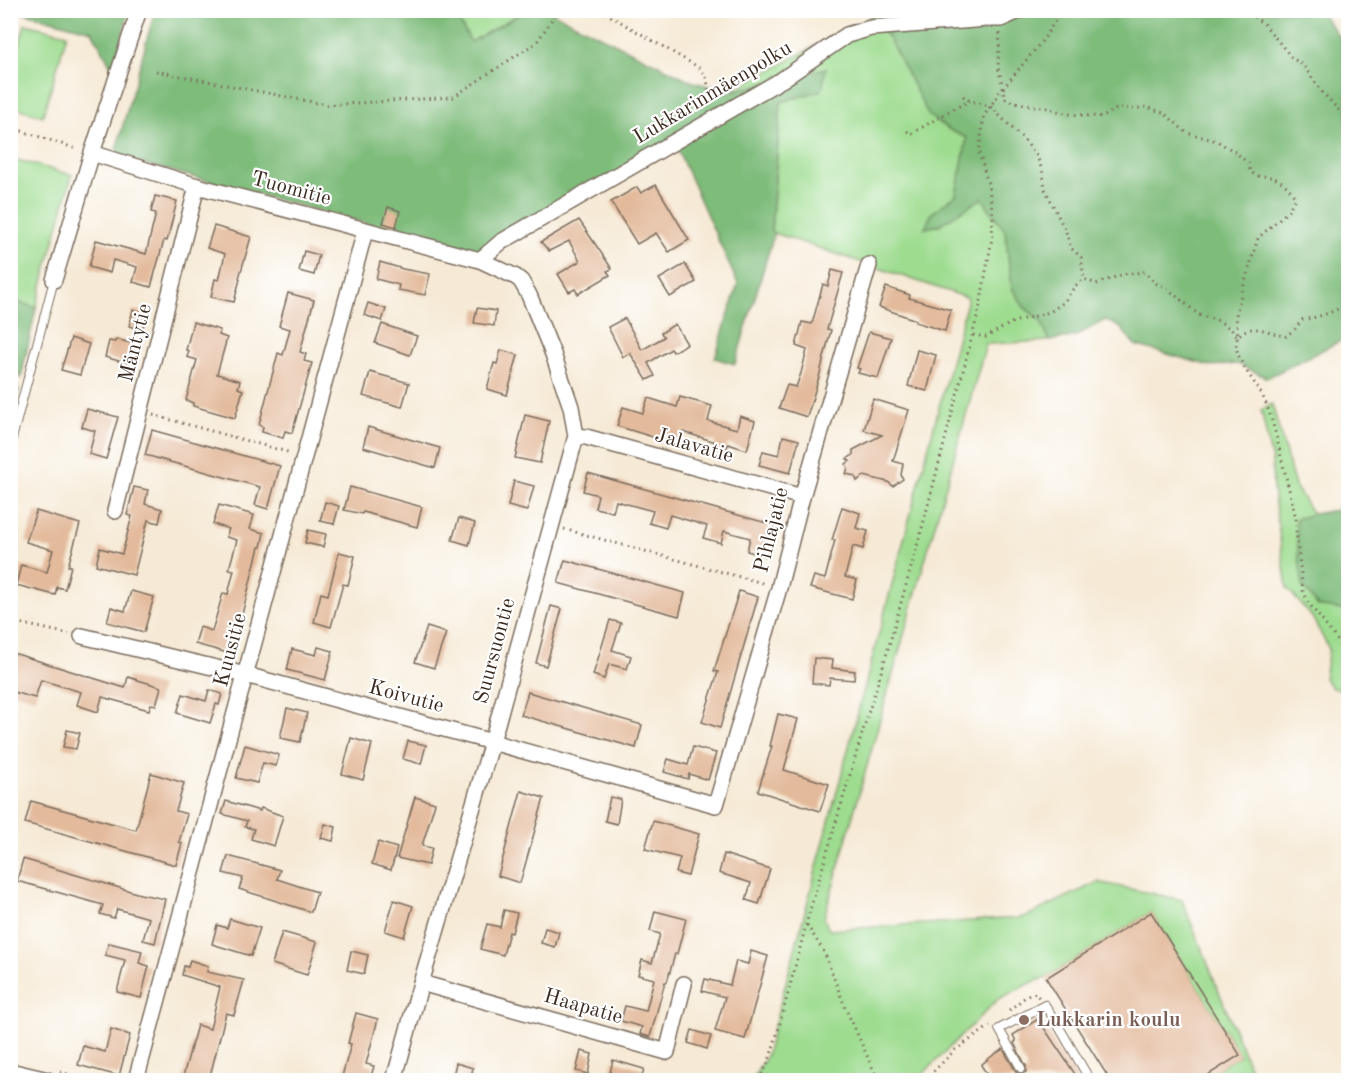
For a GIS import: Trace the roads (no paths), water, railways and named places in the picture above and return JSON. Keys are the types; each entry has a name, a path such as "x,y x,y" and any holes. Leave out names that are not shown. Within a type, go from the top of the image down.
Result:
{"street":[{"path":"54,280 92,153 139,10"},
{"name":"Lukkarinmäenpolku","path":"480,260 501,242 783,79 847,35 871,28 1001,19 1021,10"},
{"name":"Tuomitie","path":"92,153 197,186 480,260"},
{"name":"Mäntytie","path":"115,511 197,186"},
{"name":"Kuusitie","path":"136,1080 365,231"},
{"name":"Suursuontie","path":"394,1080 492,742 576,436 571,407 529,295 516,277 480,260"},
{"name":"Pihlajatie","path":"716,805 869,265"},
{"name":"Jalavatie","path":"576,436 802,497"},
{"name":"Koivutie","path":"82,636 246,675 716,805"},
{"name":"Haapatie","path":"421,983 667,1052 684,984"},
{"path":"10,1071 48,1080"}],"lane":[{"path":"10,446 54,280"},
{"path":"1021,1068 999,1029 1045,1005 1090,1080"}],"place":[{"name":"Lukkarin koulu","path":"1024,1020"}]}
